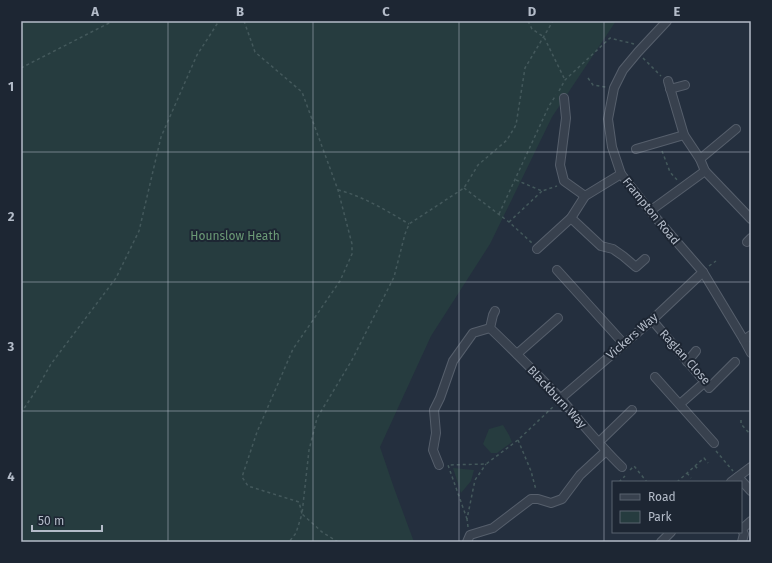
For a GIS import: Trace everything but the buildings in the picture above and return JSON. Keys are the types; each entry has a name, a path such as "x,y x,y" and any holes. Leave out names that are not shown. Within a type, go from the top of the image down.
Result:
{"street":[{"name":"Frampton Road","path":"667,21 623,70 614,88 608,119 612,147 621,174 650,211 702,272 748,338 751,353"},
{"path":"668,81 684,135 700,159 705,171 751,219"},
{"path":"670,89 685,85"},
{"path":"564,98 566,118 560,165 564,181 585,196"},
{"path":"700,159 736,129"},
{"path":"636,149 684,135"},
{"path":"650,211 705,171"},
{"path":"537,249 572,218 585,196 621,174"},
{"path":"572,218 601,246 613,249 636,268 645,259"},
{"path":"557,270 624,344"},
{"name":"Vickers Way","path":"560,399 652,320 702,272"},
{"path":"439,464 433,450 436,433 434,410 440,398 453,361 474,333 490,328 493,315 496,311"},
{"path":"517,354 558,318"},
{"name":"Raglan Close","path":"652,320 709,388 735,362"},
{"name":"Blackburn Way","path":"490,328 560,399 622,467"},
{"path":"687,362 696,350"},
{"path":"655,377 714,443"},
{"path":"680,404 705,382"},
{"path":"599,442 632,410"},
{"path":"468,538 493,528 530,499 538,499 551,503 562,499 580,475 606,451"},
{"path":"731,481 751,466"},
{"path":"738,476 751,491"},
{"path":"742,527 751,521"},
{"path":"742,530 744,534 742,542"},
{"path":"661,542 670,533"}],"path":[{"path":"21,68 113,21"},
{"path":"21,413 35,392 50,364 116,278 139,231 161,137 197,55 219,21"},
{"path":"244,21 255,52 302,92 338,190 352,244 352,254 340,281 293,349 257,432 242,477 248,486 299,502 302,514 322,532 338,542"},
{"path":"528,21 532,30 544,36 565,80"},
{"path":"289,542 296,533 302,514 309,450 317,418 352,360 394,277 409,224 464,188 478,165 507,140 516,125 525,68 553,21"},
{"path":"498,214 549,106 565,80 610,38 641,49 659,75 668,81"},
{"path":"588,78 593,85 614,88"},
{"path":"660,142 663,156 670,172 683,187"},
{"path":"516,180 542,191"},
{"path":"509,222 542,191 566,182"},
{"path":"464,188 509,222 537,249"},
{"path":"338,190 350,193 387,211 409,224"},
{"path":"468,538 467,519 475,480 486,464 518,440 560,399"},
{"path":"741,420 741,424 751,435"},
{"path":"518,440 531,472 538,499"},
{"path":"714,443 714,449 738,476"},
{"path":"678,481 704,458 708,463"},
{"path":"467,519 448,465 486,464"},
{"path":"620,481 634,466 646,481"},
{"path":"695,466 699,470"},
{"path":"686,473 691,478"}],"green space":[{"name":"Hounslow Heath","path":"21,21 616,21 552,117 490,244 431,336 380,447 414,542 21,542"},
{"path":"503,425 512,442 497,453 491,453 483,444 489,429"},
{"path":"453,468 474,470 471,481 461,493"}]}
